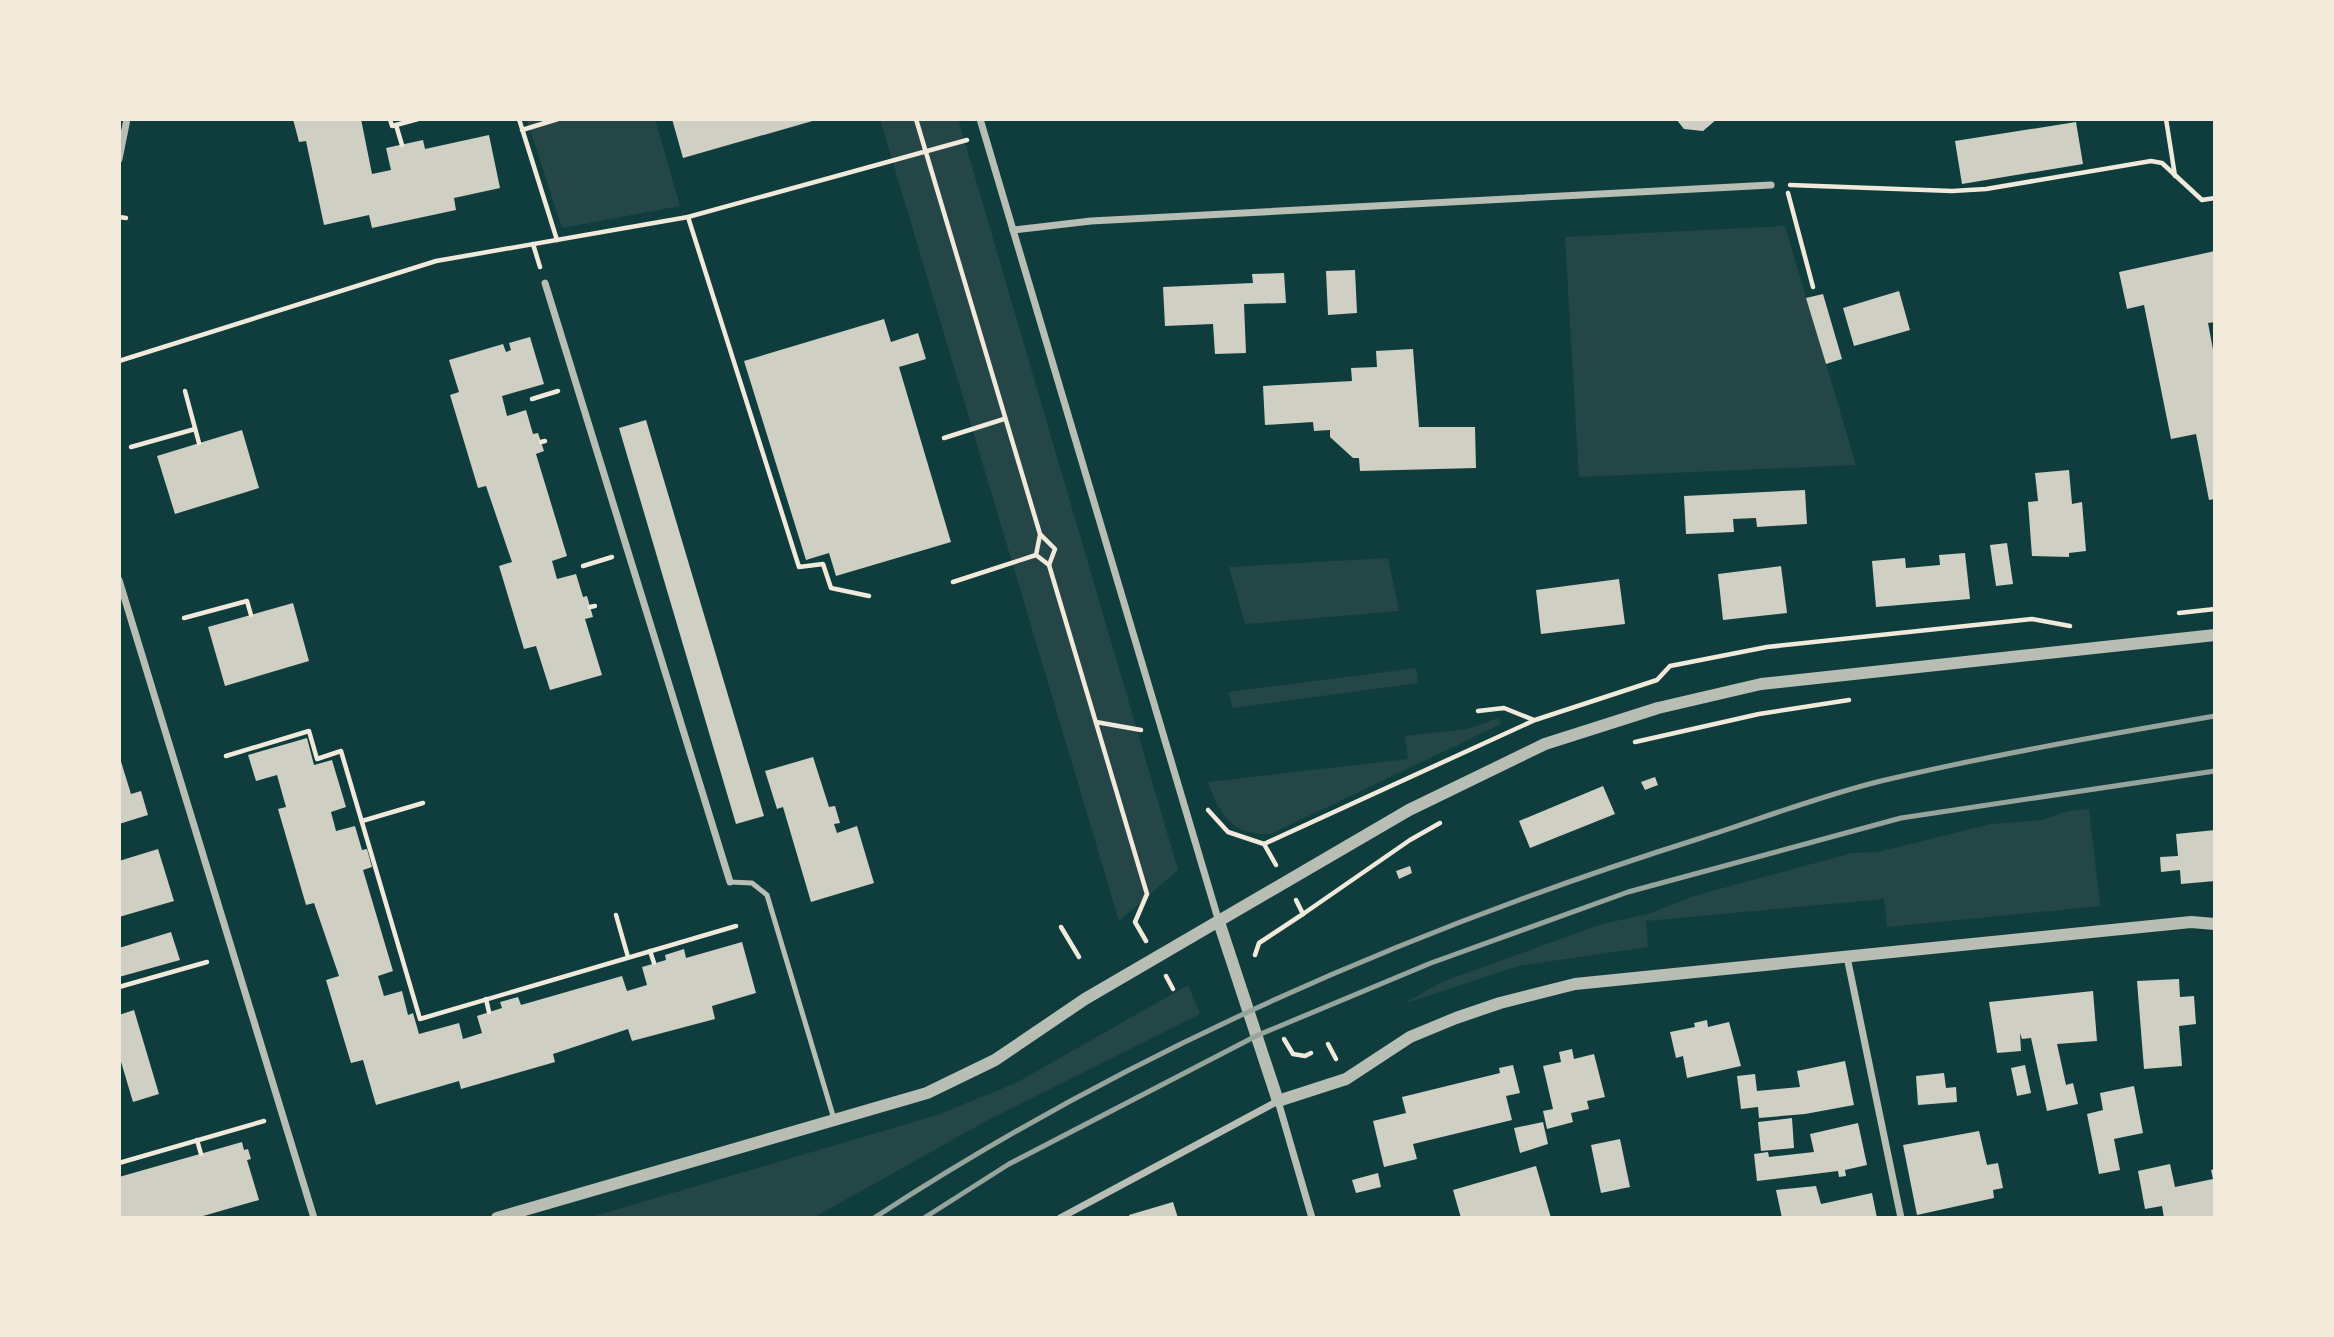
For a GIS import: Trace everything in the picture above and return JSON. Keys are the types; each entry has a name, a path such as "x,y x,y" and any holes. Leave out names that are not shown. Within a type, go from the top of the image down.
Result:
{"street":[{"path":"119,159 127,119"},
{"path":"980,119 1219,922 1278,1101 1312,1218"},
{"path":"1013,230 1091,221 1771,185"},
{"path":"545,283 730,881"},
{"path":"119,580 314,1218"},
{"path":"497,1218 927,1093 976,1071 1155,957 1409,810 1545,744 1658,708 1761,684 2215,635"},
{"path":"1060,1218 1278,1101 1346,1079 1410,1037 1506,1001 1575,984 2191,922 2215,924"},
{"path":"1847,957 1901,1218"}],"lane":[{"path":"730,881 752,883 767,895 834,1119"}],"path":[{"path":"390,119 392,126 418,119"},
{"path":"519,119 557,240"},
{"path":"522,130 558,119"},
{"path":"916,119 1040,534 1055,549 1049,565"},
{"path":"2166,119 2175,176"},
{"path":"396,125 402,145"},
{"path":"119,361 436,261 688,217 985,135"},
{"path":"1771,185 1952,191 1986,189 2151,161 2162,163 2202,200 2215,198"},
{"path":"1786,185 1813,287"},
{"path":"119,216 126,218"},
{"path":"688,217 799,567 823,564 831,588 869,596"},
{"path":"533,399 576,385"},
{"path":"185,390 199,443"},
{"path":"944,438 1004,419"},
{"path":"131,446 195,429"},
{"path":"1036,555 1040,534"},
{"path":"583,566 628,553"},
{"path":"1036,555 1049,565 1147,894 1135,922 1155,957"},
{"path":"953,582 1036,555"},
{"path":"184,618 247,601 251,615"},
{"path":"1624,744 1759,714 1852,699"},
{"path":"1096,722 1163,734"},
{"path":"226,756 309,731 317,759 341,751 420,1019 736,926"},
{"path":"362,821 423,803"},
{"path":"1256,960 1259,943 1410,839 1446,820"},
{"path":"358,837 365,835"},
{"path":"1287,883 1303,914"},
{"path":"615,915 628,957"},
{"path":"1061,927 1079,957"},
{"path":"650,951 654,963"},
{"path":"119,987 207,962"},
{"path":"486,999 489,1012"},
{"path":"405,1003 415,1000"},
{"path":"1280,1026 1288,1050 1298,1056 1311,1053"},
{"path":"119,1163 283,1115"},
{"path":"197,1140 201,1154"}],"shaded area":[{"path":"655,119 680,206 562,228 527,120"},
{"path":"880,119 958,119 1178,870 1119,921"},
{"path":"1785,226 1856,465 1579,477 1565,237"},
{"path":"1388,558 1399,611 1245,624 1229,567"},
{"path":"1416,668 1418,683 1233,708 1228,692"},
{"path":"1499,718 1501,724 1271,834 1247,831 1230,821 1223,814 1208,782 1408,759 1405,736 1468,729"},
{"path":"2089,809 2100,906 1887,927 1884,899 1646,921 1648,947 1518,966 1403,1004 1442,982 1602,924 1648,914 1694,896 1852,853 1878,852 1991,824 2042,820 2068,811"},
{"path":"1188,985 1200,1014 988,1120 813,1218 588,1218 937,1115 1016,1083"}],"building":[{"path":"293,119 361,119 372,174 391,170 386,148 423,140 425,149 489,135 500,188 454,198 456,210 372,228 369,215 324,225 306,141 299,142"},
{"path":"672,119 815,119 816,120 683,158"},
{"path":"1676,119 1717,119 1703,131 1684,129"},
{"path":"2076,122 2083,164 1962,184 1955,141"},
{"path":"2215,251 2215,322 2208,323 2215,360 2215,499 2209,500 2196,434 2171,439 2144,305 2127,309 2119,272"},
{"path":"1355,270 1357,313 1328,315 1326,271"},
{"path":"1284,273 1286,303 1244,304 1246,353 1215,354 1213,324 1165,326 1163,287 1253,283 1252,274"},
{"path":"1899,291 1910,330 1854,346 1843,308"},
{"path":"1823,294 1842,359 1826,364 1806,298"},
{"path":"884,319 891,342 918,333 926,359 899,367 951,542 836,576 829,553 806,560 744,361"},
{"path":"530,337 544,384 502,396 507,416 526,410 533,434 538,433 544,451 536,454 567,556 552,561 557,579 576,574 583,597 587,596 593,617 585,619 602,675 550,690 536,646 524,649 499,566 512,562 486,486 478,488 450,395 459,392 449,360 503,344 506,352 511,350 509,343"},
{"path":"1413,349 1419,427 1475,427 1476,468 1360,471 1359,458 1353,458 1330,437 1330,430 1314,431 1313,422 1265,425 1263,386 1352,381 1351,368 1377,367 1376,351"},
{"path":"646,420 764,816 736,824 619,428"},
{"path":"242,430 259,488 175,514 157,456"},
{"path":"2069,470 2072,504 2082,502 2086,551 2069,553 2069,557 2032,556 2028,502 2038,501 2035,473"},
{"path":"1805,490 1807,524 1757,527 1756,518 1733,519 1734,532 1686,534 1684,496"},
{"path":"2007,543 2013,584 1996,586 1990,545"},
{"path":"1965,553 1970,599 1876,607 1872,561 1905,558 1906,568 1940,565 1939,555"},
{"path":"1781,566 1787,613 1723,620 1718,574"},
{"path":"1619,579 1625,624 1541,634 1536,590"},
{"path":"293,603 309,661 225,686 208,627"},
{"path":"307,738 314,765 332,760 346,807 331,812 336,831 355,826 362,850 367,849 372,867 363,870 393,971 378,976 384,996 402,991 408,1015 413,1013 419,1034 459,1023 463,1039 482,1033 477,1016 502,1008 500,1002 518,997 521,1005 622,976 627,991 647,985 642,967 666,960 665,955 684,949 686,958 742,942 756,993 712,1006 715,1019 632,1041 628,1029 553,1054 555,1062 461,1089 459,1081 376,1105 363,1060 351,1063 326,980 339,976 314,903 306,905 278,809 286,807 277,775 256,781 248,755"},
{"path":"119,755 131,794 141,791 148,815 119,824"},
{"path":"813,757 829,807 835,806 840,823 834,824 837,833 857,826 874,883 811,902 783,807 777,809 765,771"},
{"path":"1655,777 1658,785 1645,790 1641,782"},
{"path":"1603,786 1615,814 1530,848 1519,821"},
{"path":"2215,830 2215,881 2181,884 2180,870 2161,872 2160,857 2178,856 2176,834"},
{"path":"158,849 174,901 119,917 119,861"},
{"path":"1410,866 1412,873 1399,879 1396,871"},
{"path":"171,932 180,960 119,977 119,948"},
{"path":"2179,979 2180,997 2194,996 2196,1024 2179,1026 2182,1066 2144,1069 2137,981"},
{"path":"2093,991 2097,1041 2057,1044 2066,1085 2073,1083 2078,1104 2047,1111 2031,1038 2022,1039 2020,1033 2021,1051 1997,1053 1989,1002"},
{"path":"134,1010 159,1094 133,1102 119,1055 119,1015"},
{"path":"1707,1020 1708,1027 1729,1022 1741,1066 1687,1078 1683,1056 1676,1058 1670,1032 1695,1027 1694,1023"},
{"path":"1572,1049 1574,1059 1594,1054 1605,1097 1587,1101 1589,1109 1571,1113 1573,1122 1547,1129 1543,1111 1553,1109 1543,1066 1561,1062 1559,1052"},
{"path":"1845,1061 1854,1105 1805,1114 1759,1118 1758,1107 1741,1109 1737,1076 1755,1074 1757,1091 1800,1087 1797,1071"},
{"path":"1513,1065 1520,1093 1506,1096 1512,1120 1413,1144 1417,1159 1384,1167 1373,1121 1406,1113 1402,1097 1500,1073 1499,1068"},
{"path":"2025,1065 2031,1093 2017,1096 2011,1068"},
{"path":"1944,1073 1946,1088 1956,1087 1957,1102 1918,1105 1916,1076"},
{"path":"2134,1086 2143,1133 2114,1139 2120,1170 2099,1174 2087,1114 2103,1110 2100,1093"},
{"path":"1792,1118 1794,1148 1761,1151 1758,1122"},
{"path":"1543,1122 1548,1144 1520,1153 1514,1128"},
{"path":"1858,1123 1867,1165 1845,1170 1846,1176 1839,1177 1838,1171 1757,1181 1754,1154 1768,1152 1769,1157 1814,1152 1810,1134"},
{"path":"1979,1131 1987,1165 1998,1163 2003,1188 1993,1190 1994,1198 1917,1215 1903,1145"},
{"path":"1620,1139 1630,1187 1601,1193 1591,1145"},
{"path":"242,1142 251,1159 247,1160 259,1200 196,1218 119,1218 119,1177"},
{"path":"2170,1164 2175,1187 2213,1179 2211,1170 2215,1169 2215,1218 2164,1218 2162,1206 2145,1209 2138,1171"},
{"path":"1536,1166 1551,1218 1461,1218 1453,1190"},
{"path":"1378,1173 1381,1187 1356,1193 1352,1180"},
{"path":"1816,1186 1821,1204 1872,1193 1877,1218 1782,1218 1776,1190"},
{"path":"1173,1202 1178,1218 1130,1218 1129,1215"}],"railway":[{"path":"874,1218 1070,1101 1171,1049 1379,954 1486,912 1858,787 2005,754 2215,716"},
{"path":"924,1218 1009,1164 1256,1036 1431,963 1628,892 1901,818 2215,771"}]}
